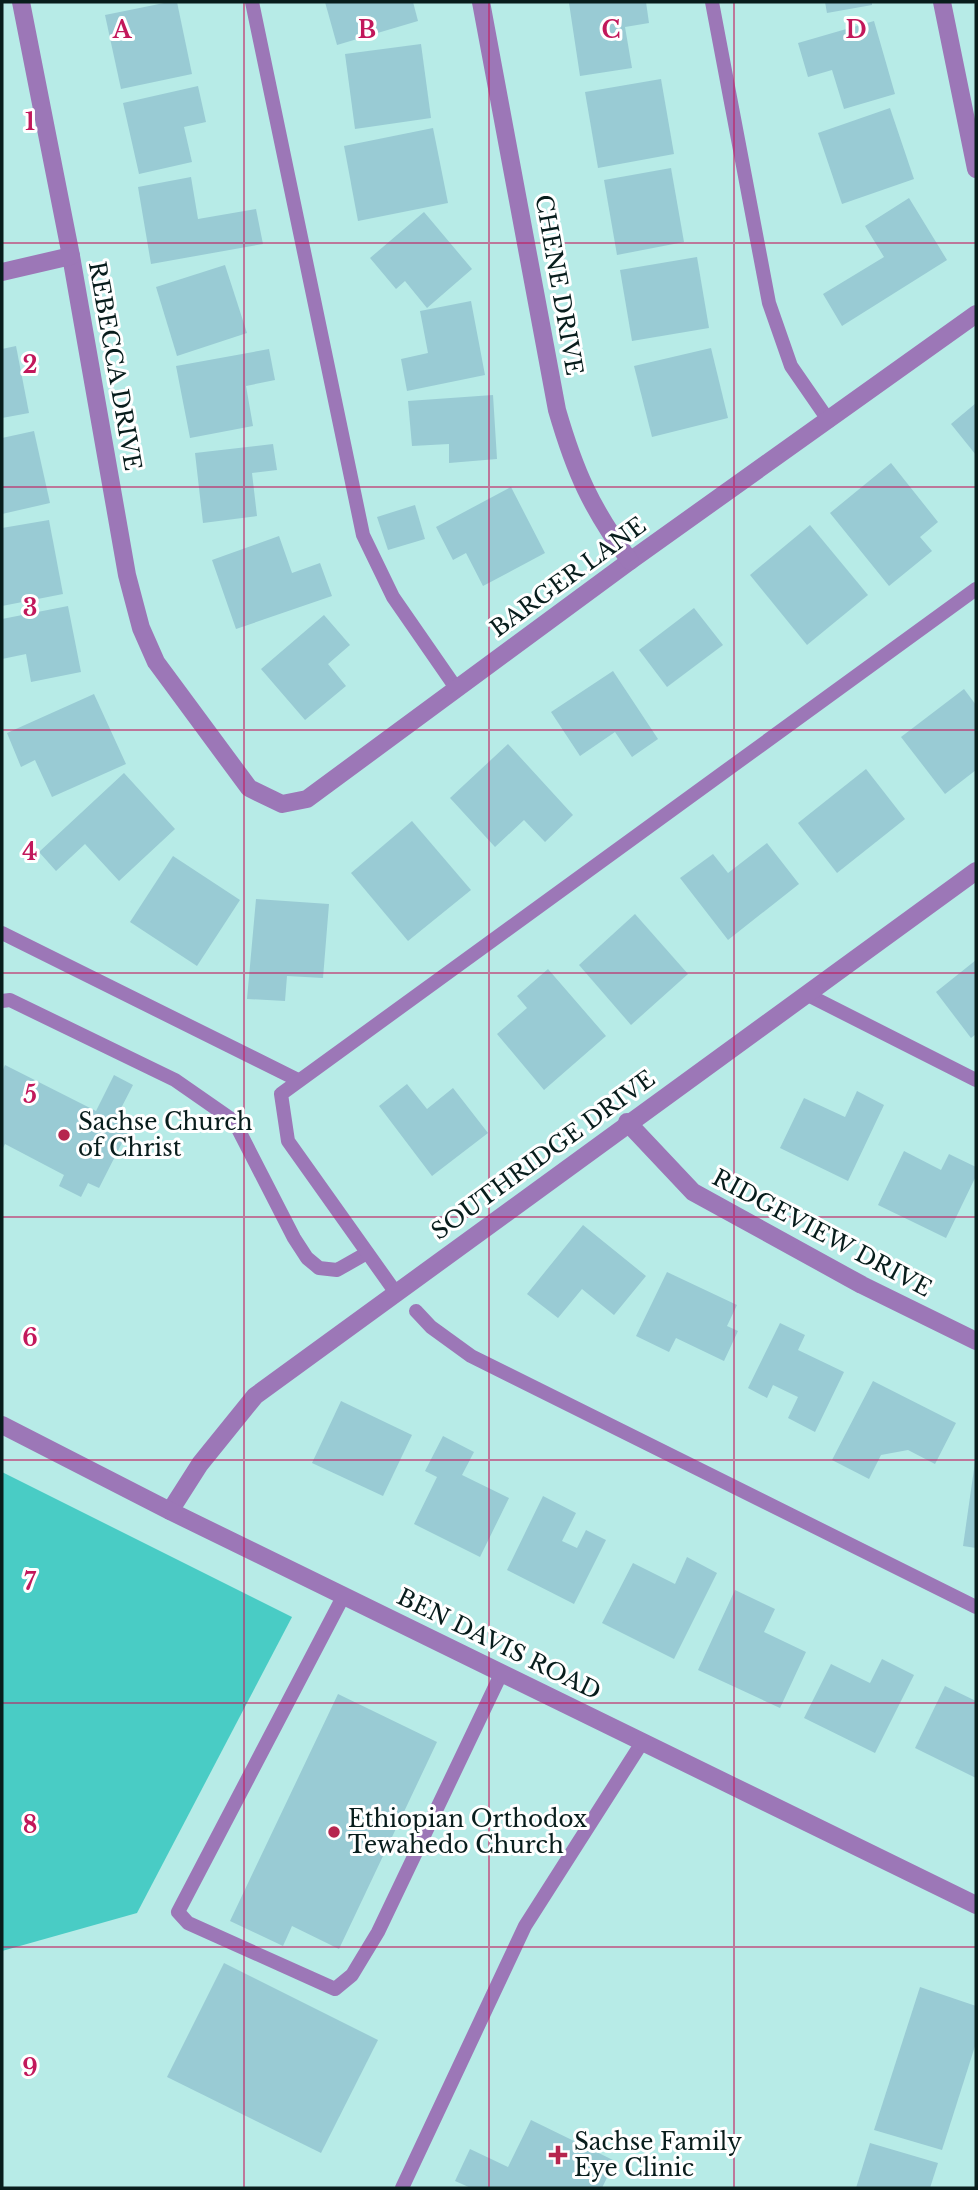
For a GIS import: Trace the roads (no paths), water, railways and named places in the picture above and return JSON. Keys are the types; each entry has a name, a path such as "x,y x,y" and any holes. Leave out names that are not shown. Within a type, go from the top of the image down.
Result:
{"street":[{"name":"REBECCA DRIVE","path":"21,2 71,256 127,575 141,628 156,662 200,724"},
{"name":"CHENE DRIVE","path":"481,2 557,410 574,468 601,522 630,561"},
{"path":"942,2 976,169"},
{"path":"2,272 71,256"},
{"name":"BARGER LANE","path":"200,724 248,788 282,804 307,799 630,561 976,314"},
{"name":"SOUTHRIDGE DRIVE","path":"170,1511 200,1464 255,1396 627,1122 976,871"},
{"name":"RIDGEVIEW DRIVE","path":"627,1122 693,1192 862,1285 976,1341"},
{"name":"BEN DAVIS ROAD","path":"2,1425 170,1511 976,1905"}],"lane":[{"path":"252,2 363,535 393,597 456,688"},
{"path":"712,2 769,303 791,366 829,421"},
{"path":"396,1293 288,1141 281,1094 976,589"},
{"path":"2,933 298,1080"},
{"path":"806,994 976,1080"},
{"path":"2,1002 10,1000 175,1080 234,1121 294,1238 307,1258 319,1268 337,1270 367,1253"},
{"path":"416,1311 431,1327 471,1356 976,1607"},
{"path":"344,1595 178,1912 188,1923 335,1989 352,1975 378,1932 502,1672"},
{"path":"402,2188 525,1926 643,1741"}],"place":[{"name":"Sachse Church of Christ","path":"64,1135"},
{"name":"Ethiopian Orthodox Tewahedo Church","path":"334,1832"},
{"name":"Sachse Family Eye Clinic","path":"558,2155"}]}
